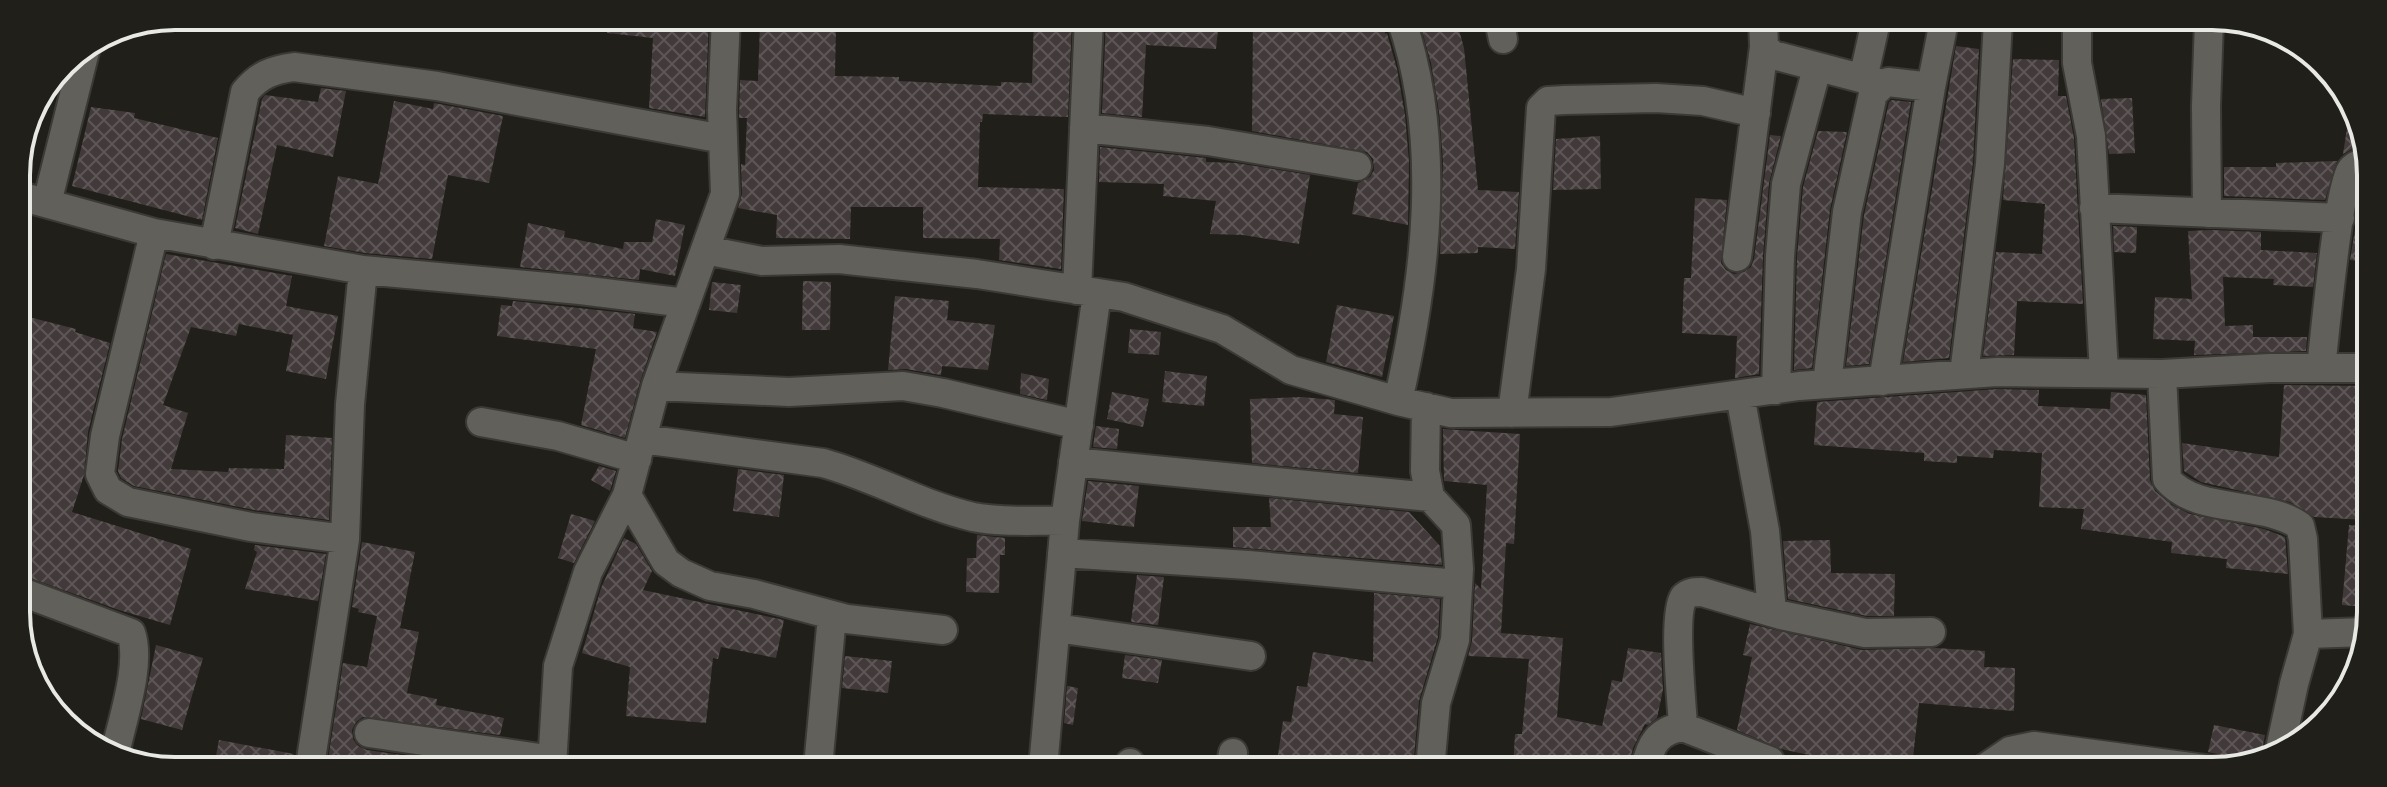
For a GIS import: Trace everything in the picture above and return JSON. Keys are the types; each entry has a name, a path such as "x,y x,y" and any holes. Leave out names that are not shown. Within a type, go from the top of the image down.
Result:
{"street":[{"path":"552,757 558,666 588,572 627,495 656,386 725,194 722,110 725,30"},
{"path":"1044,757 1065,521 1079,425 1087,292 1084,128 1088,30"},
{"path":"1398,401 1412,341 1426,196 1426,166 1414,56 1405,30"},
{"path":"1827,384 1847,212 1873,94 1876,30"},
{"path":"1883,381 1942,30"},
{"path":"1964,374 1990,164 1997,30"},
{"path":"2077,30 2077,63 2091,136 2104,373"},
{"path":"2207,213 2209,30"},
{"path":"1764,34 1773,55 1873,81 1931,87"},
{"path":"1737,257 1764,34"},
{"path":"47,203 82,65"},
{"path":"214,245 245,92 257,78 274,70 294,67 437,86 723,139"},
{"path":"1776,390 1780,256 1786,184 1817,68"},
{"path":"1512,413 1531,269 1541,108 1548,101 1656,98 1703,101 1756,113"},
{"path":"1084,128 1208,141 1357,166"},
{"path":"2321,368 2340,218 2349,172 2357,165"},
{"path":"30,199 154,233 363,270 686,303"},
{"path":"2094,208 2340,218"},
{"path":"154,233 105,436 100,474 108,490 128,502 220,521 345,539"},
{"path":"705,250 762,261 839,259 977,274 1124,297 1222,329 1291,370 1451,413 1611,412 1827,384 1964,374 2162,374 2357,368"},
{"path":"311,757 345,539 350,404 363,270"},
{"path":"2162,374 2167,479 2174,488 2224,506 2282,515 2300,526 2308,634 2283,739"},
{"path":"656,386 789,392 903,386 1079,425"},
{"path":"1740,395 1765,531 1772,612"},
{"path":"1426,407 1425,471 1430,497 1456,525 1458,584 1455,640 1436,703 1431,757"},
{"path":"481,422 639,449 823,463 941,508 977,518 1065,521"},
{"path":"1073,462 1430,497"},
{"path":"627,495 666,562 681,573 710,586 754,594 832,616 943,630"},
{"path":"1062,553 1248,565 1458,584"},
{"path":"1683,727 1679,630 1685,597 1692,592 1865,633 1931,632"},
{"path":"30,595 131,633 135,660 117,745"},
{"path":"819,757 832,616"},
{"path":"1056,628 1251,656"},
{"path":"2308,634 2356,632"},
{"path":"1649,757 1660,733 1683,727 1760,757"},
{"path":"369,733 515,757"},
{"path":"2001,757 2010,751 2034,746 2116,757"}],"building":[{"path":"607,30 708,30 705,117 649,108 653,38 607,33"},
{"path":"760,30 836,30 835,76 899,77 899,81 1001,86 1001,82 1032,83 1034,30 1072,30 1068,117 983,114 980,122 978,187 1064,189 1061,269 999,260 1000,239 923,238 923,207 851,207 850,239 776,238 777,215 738,208 742,194 741,164 745,165 747,118 739,118 740,80 758,81"},
{"path":"1105,30 1218,30 1216,49 1146,45 1142,117 1102,113"},
{"path":"1253,30 1385,30 1397,69 1405,115 1409,162 1408,225 1352,214 1358,183 1370,177 1374,170 1373,159 1367,152 1252,131"},
{"path":"1422,30 1459,30 1464,48 1478,190 1519,192 1515,249 1478,247 1478,253 1440,254 1443,161 1431,63"},
{"path":"1956,46 1979,49 1973,162 1949,358 1903,362"},
{"path":"2013,59 2059,60 2058,96 2066,96 2074,138 2083,304 2017,301 2014,355 1983,356 1996,252 2042,254 2045,204 2003,200"},
{"path":"321,88 346,91 333,157 277,145 258,234 235,228 262,99 265,95 318,102"},
{"path":"2132,98 2135,153 2109,154 2101,99"},
{"path":"394,101 433,109 434,103 503,116 489,183 448,175 432,259 324,246 338,176 378,184"},
{"path":"1889,102 1911,102 1869,364 1846,366 1864,215"},
{"path":"91,107 135,113 134,118 218,138 202,220 72,186"},
{"path":"2347,125 2354,148 2343,154"},
{"path":"1818,131 1847,132 1830,210 1812,368 1794,370 1797,257 1803,187"},
{"path":"1770,135 1781,136 1769,183 1759,374 1735,378 1737,336 1682,333 1684,278 1691,278 1695,198 1727,200 1721,263 1734,274 1751,267"},
{"path":"1600,136 1601,189 1553,190 1556,139"},
{"path":"1100,147 1206,158 1206,162 1236,163 1310,175 1299,244 1243,235 1210,234 1216,201 1163,196 1164,184 1099,182"},
{"path":"2337,161 2325,200 2224,196 2224,167 2276,167 2276,163"},
{"path":"2357,217 2357,261 2350,260"},
{"path":"656,219 685,225 675,276 640,269 639,280 520,267 528,223 565,231 564,237 623,249 624,242 652,242"},
{"path":"2113,226 2137,227 2136,253 2114,252"},
{"path":"2188,231 2261,232 2261,250 2317,253 2313,287 2273,285 2274,279 2223,277 2225,326 2253,325 2253,337 2307,337 2306,351 2194,355 2195,341 2153,339 2155,297 2192,299"},
{"path":"166,254 292,276 286,306 338,316 326,379 286,371 293,335 239,324 236,336 191,327 163,405 188,413 171,469 228,472 229,468 284,469 286,435 332,438 329,520 254,510 134,486 121,478 118,471 122,439"},
{"path":"803,281 831,282 830,330 802,330"},
{"path":"712,282 741,285 737,313 709,310"},
{"path":"895,296 949,301 947,320 995,325 988,370 942,366 941,375 906,369 888,370"},
{"path":"513,301 635,314 633,328 657,332 625,438 581,425 596,349 497,336 501,305 512,306"},
{"path":"1337,305 1394,316 1382,377 1326,362"},
{"path":"30,317 76,329 75,332 110,343 88,432 84,475 72,512 191,549 170,625 30,578"},
{"path":"1130,329 1161,332 1159,355 1128,353"},
{"path":"1165,371 1207,376 1204,406 1162,402"},
{"path":"1021,373 1049,379 1047,400 1020,394"},
{"path":"2284,385 2357,386 2357,520 2314,517 2290,502 2201,482 2184,471 2182,443 2279,457"},
{"path":"1998,389 2039,390 2038,406 2110,409 2111,392 2146,395 2150,480 2155,491 2190,514 2264,529 2285,537 2288,574 2226,568 2227,559 2171,553 2172,542 2081,529 2084,509 2039,507 2042,453 1994,450 1993,458 1957,456 1957,463 1924,461 1924,453 1814,445 1817,402"},
{"path":"1112,392 1149,399 1143,427 1107,419"},
{"path":"1301,397 1335,400 1334,414 1363,417 1358,473 1252,463 1250,399"},
{"path":"1096,426 1119,429 1117,449 1093,447"},
{"path":"1443,429 1520,434 1514,544 1506,543 1501,633 1563,638 1557,717 1602,726 1612,680 1622,682 1628,648 1661,653 1663,690 1657,718 1645,724 1631,757 1514,757 1515,734 1522,734 1529,659 1468,656 1472,641 1475,583 1481,589 1487,485 1444,481"},
{"path":"599,466 616,471 610,491 591,480"},
{"path":"738,469 784,475 779,517 733,511"},
{"path":"1088,481 1139,486 1134,527 1082,521"},
{"path":"1269,498 1409,512 1440,546 1442,565 1233,547 1233,527 1271,527"},
{"path":"571,514 595,521 574,563 558,558"},
{"path":"2349,525 2357,525 2357,606 2342,605"},
{"path":"977,535 1005,538 1005,555 1000,555 999,593 966,592 967,558 976,558"},
{"path":"624,538 636,544 652,571 643,590 784,620 776,658 721,647 718,659 713,658 706,723 626,716 630,667 582,653 601,588"},
{"path":"1830,540 1831,573 1895,574 1894,616 1867,616 1788,599 1783,541"},
{"path":"362,542 415,552 400,628 419,632 407,693 437,699 436,705 504,718 500,735 363,717 352,730 358,746 416,757 328,757 343,663 367,667 377,616 358,612 359,609 352,607"},
{"path":"255,545 326,554 318,601 245,589 257,552"},
{"path":"1137,575 1164,577 1158,625 1131,622"},
{"path":"1374,593 1440,599 1438,637 1419,701 1414,757 1278,755 1283,721 1291,722 1297,686 1307,687 1313,652 1373,662"},
{"path":"1750,624 1862,650 1936,648 1985,651 1984,667 2015,668 2014,711 1919,703 1913,757 1818,757 1781,749 1737,730 1752,657 1743,655"},
{"path":"156,645 203,658 182,730 141,719"},
{"path":"1125,655 1162,660 1158,683 1122,678"},
{"path":"845,656 892,661 888,693 842,688"},
{"path":"1067,686 1078,688 1073,725 1064,723"},
{"path":"2214,725 2265,735 2263,747 2258,749 2226,756 2208,752"},
{"path":"219,740 294,754 294,757 216,757"}]}
